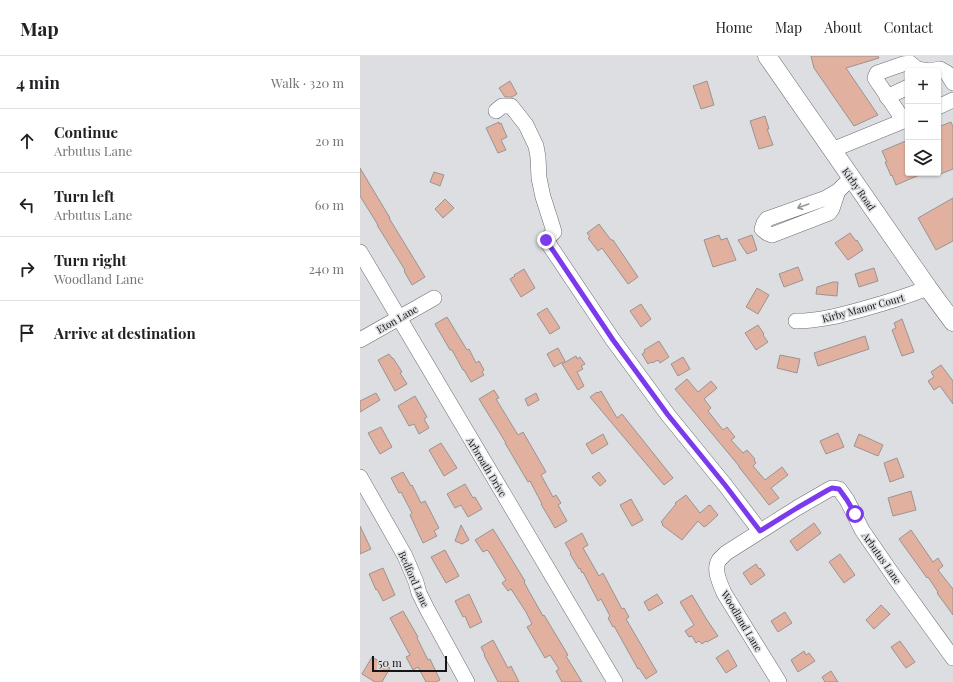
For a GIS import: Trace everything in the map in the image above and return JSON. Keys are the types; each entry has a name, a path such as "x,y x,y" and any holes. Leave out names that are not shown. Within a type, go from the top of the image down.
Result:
{"main road":[{"name":"Kirby Road","path":"767,56 953,322"}],"street":[{"path":"905,119 887,97 875,78 877,73 904,64 910,63 916,68"},
{"path":"941,69 947,72 953,83"},
{"path":"887,97 905,88"},
{"path":"941,106 953,100"},
{"path":"496,111 502,106 511,106 526,125 536,146 539,178 543,197 554,232 546,240 617,346 668,415 716,473 760,531"},
{"path":"832,150 905,120"},
{"path":"838,191 851,178"},
{"name":"Arbroath Drive","path":"360,252 615,682"},
{"name":"Kirby Manor Court","path":"796,321 819,320 841,315 888,302 928,288"},
{"name":"Eton Lane","path":"360,340 434,298"},
{"name":"Bedford Lane","path":"360,477 405,556 427,609 467,682"},
{"name":"Arbutus Lane","path":"760,531 828,490 832,488 839,489 847,500 862,530 953,658"},
{"name":"Woodland Lane","path":"760,531 726,553 719,560 717,565 718,581 779,682"}],"building":[{"path":"811,56 878,56 879,58 846,68 878,115 854,126 814,68"},
{"path":"510,81 517,94 512,97 505,97 499,88"},
{"path":"707,81 714,105 701,109 693,86"},
{"path":"765,116 769,129 767,129 773,145 759,149 750,121"},
{"path":"499,122 499,124 501,123 507,137 501,140 506,150 498,153 486,128"},
{"path":"951,122 953,127 953,169 941,174 941,140 941,126"},
{"path":"905,141 905,176 917,176 896,185 885,162 887,162 882,151"},
{"path":"360,168 425,277 412,285 404,271 405,270 360,196"},
{"path":"434,172 444,175 440,186 430,182"},
{"path":"953,198 953,241 936,250 918,218"},
{"path":"445,199 454,208 443,218 435,209"},
{"path":"599,224 611,240 613,240 638,277 628,284 602,248 598,251 588,238 590,237 587,233"},
{"path":"850,233 856,241 857,240 863,250 848,260 835,243"},
{"path":"719,235 721,240 727,238 736,260 713,267 704,240"},
{"path":"752,235 757,250 747,254 738,240"},
{"path":"798,267 803,280 784,287 779,274"},
{"path":"874,268 878,281 859,287 855,274"},
{"path":"524,269 535,288 521,297 510,279"},
{"path":"838,282 837,296 816,294 817,287"},
{"path":"757,288 769,295 758,314 746,307"},
{"path":"641,304 651,319 641,327 630,311"},
{"path":"547,308 560,328 550,334 537,314"},
{"path":"447,317 467,350 469,349 476,363 479,361 484,370 482,372 484,375 471,382 435,324"},
{"path":"902,319 914,352 902,356 892,330 896,328 894,323"},
{"path":"758,325 768,342 756,350 745,333"},
{"path":"865,336 869,349 818,366 814,353"},
{"path":"659,341 669,357 660,363 658,360 648,364 642,354 645,352 644,350"},
{"path":"558,348 565,361 554,367 547,354"},
{"path":"389,354 402,372 400,373 407,384 395,391 378,360"},
{"path":"780,355 800,359 797,373 777,368"},
{"path":"576,356 577,359 580,357 585,364 581,366 583,369 577,372 584,386 578,390 562,364"},
{"path":"683,357 690,369 678,376 671,364"},
{"path":"941,365 953,381 953,404 940,386 934,390 928,381 934,377 931,372"},
{"path":"687,379 698,392 711,381 717,388 704,399 711,408 708,411 723,430 727,427 735,437 731,440 743,453 747,450 755,459 754,460 756,463 753,466 765,480 782,467 788,475 771,488 779,498 769,505 739,466 675,389"},
{"path":"494,390 499,398 496,399 518,435 523,432 546,472 541,475 553,497 556,495 561,503 558,505 567,521 555,528 530,481 528,482 479,399"},
{"path":"601,391 617,418 622,414 673,478 664,485 590,397"},
{"path":"376,393 380,400 360,412 360,401"},
{"path":"536,393 539,400 528,406 525,399"},
{"path":"415,396 427,417 424,419 429,428 419,434 414,424 409,426 398,406"},
{"path":"381,427 392,447 380,454 368,433"},
{"path":"838,433 844,447 826,454 820,441"},
{"path":"603,434 608,444 592,454 586,444"},
{"path":"859,434 883,445 878,456 854,446"},
{"path":"441,443 457,468 444,476 429,450"},
{"path":"897,458 904,477 890,482 884,463"},
{"path":"403,472 411,486 412,485 421,503 425,501 439,528 434,531 437,536 423,543 410,515 412,513 401,492 399,493 391,478"},
{"path":"599,472 606,481 600,486 592,477"},
{"path":"465,484 473,498 475,497 482,509 468,517 461,505 455,508 447,494"},
{"path":"911,491 916,510 893,516 888,498"},
{"path":"686,495 700,513 710,505 718,515 704,527 698,521 682,540 662,525 663,524 661,522 676,504 675,503"},
{"path":"631,499 643,520 632,526 620,505"},
{"path":"814,523 821,533 797,551 790,541"},
{"path":"461,525 469,540 462,544 455,541"},
{"path":"360,526 371,549 360,554"},
{"path":"493,529 525,581 524,582 530,593 568,655 566,656 582,682 562,682 556,671 559,669 550,655 545,658 527,627 532,624 526,612 511,589 508,591 502,583 506,580 489,552 487,550 483,552 475,540"},
{"path":"911,530 933,562 938,558 943,566 938,570 953,589 953,615 937,593 938,592 928,577 927,578 899,539"},
{"path":"582,533 588,545 583,548 599,576 603,573 622,609 624,608 629,617 626,619 657,672 646,679 639,668 638,669 614,626 613,627 608,618 610,616 601,599 598,601 583,572 582,573 580,568 579,569 565,543"},
{"path":"445,550 459,576 446,583 431,557"},
{"path":"840,554 855,575 844,583 829,562"},
{"path":"756,564 765,575 751,585 743,573"},
{"path":"383,568 395,595 383,601 369,574"},
{"path":"469,594 482,622 470,628 465,616 463,617 455,601"},
{"path":"657,594 663,603 649,611 644,602"},
{"path":"692,595 718,636 702,644 699,641 696,643 692,636 689,637 685,631 694,625 680,602"},
{"path":"881,605 890,614 874,629 866,620"},
{"path":"403,611 440,680 436,682 426,682 418,667 413,670 406,657 410,655 390,618"},
{"path":"785,612 792,623 778,632 771,621"},
{"path":"493,640 508,668 511,666 519,682 498,682 481,647"},
{"path":"900,641 915,662 906,668 891,647"},
{"path":"728,650 737,666 726,673 716,658"},
{"path":"804,651 806,655 809,653 815,661 798,672 791,660"},
{"path":"372,657 390,668 382,682 375,682 362,674"},
{"path":"831,671 838,682 825,682 822,677"}],"route":[{"path":"546,240 613,340 668,415 760,531 832,488 839,489 855,514"}]}
